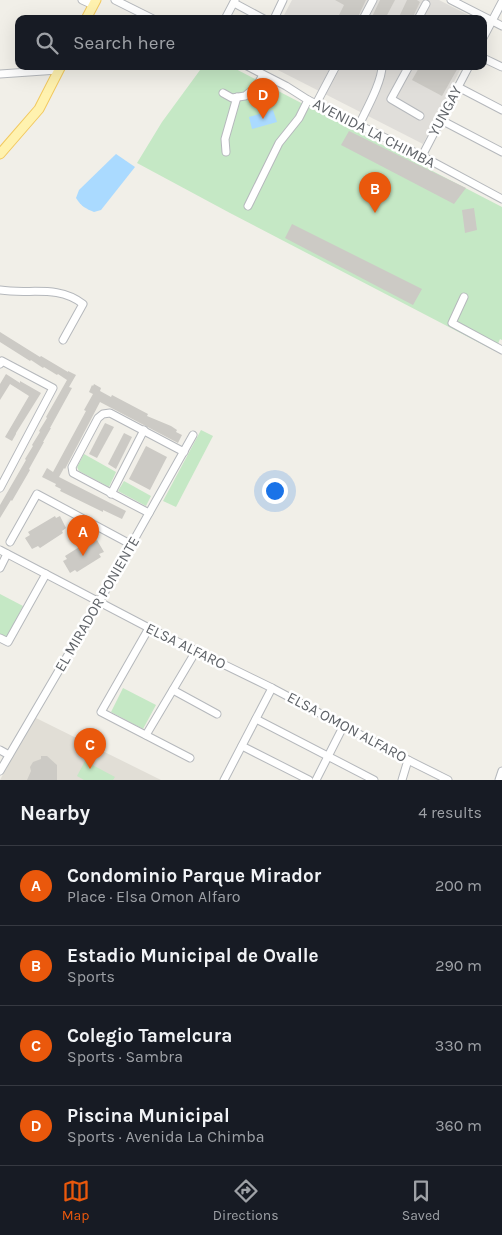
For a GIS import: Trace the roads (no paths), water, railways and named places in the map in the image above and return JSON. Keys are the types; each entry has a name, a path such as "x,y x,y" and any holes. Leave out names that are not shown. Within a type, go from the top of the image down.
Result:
{"main road":[{"path":"88,15 94,3"},
{"path":"0,154 40,109 58,70"}],"street":[{"path":"82,0 94,3"},
{"path":"115,0 145,15"},
{"path":"276,15 283,0"},
{"path":"365,15 373,0"},
{"path":"451,0 480,15"},
{"path":"227,15 234,2 257,15"},
{"path":"487,30 502,2"},
{"path":"420,15 426,4"},
{"path":"487,18 502,26"},
{"path":"487,60 502,67"},
{"path":"0,74 39,70"},
{"name":"AVENIDA LA CHIMBA","path":"254,70 286,86 308,100 502,198"},
{"path":"316,104 334,70"},
{"path":"359,125 378,84 382,70"},
{"path":"406,70 391,99 420,116"},
{"name":"YUNGAY","path":"422,156 467,70"},
{"path":"223,93 232,98 245,96 256,87 263,75"},
{"path":"458,87 502,110"},
{"path":"226,152 225,139 237,98"},
{"path":"248,206 280,143 299,118 308,100"},
{"path":"441,120 502,152"},
{"path":"0,290 58,292 75,298 83,304 63,340"},
{"path":"464,298 452,323 501,352"},
{"path":"0,364 2,361 53,388 0,488"},
{"path":"149,513 73,473 72,467 98,418 103,414 110,413 184,452"},
{"path":"111,494 144,430"},
{"name":"EL MIRADOR PONIENTE","path":"0,771 100,602 193,435"},
{"path":"10,542 37,494 132,545"},
{"path":"0,550 100,602"},
{"path":"0,568 8,554"},
{"path":"0,638 8,642 46,574"},
{"name":"ELSA ALFARO","path":"100,602 272,688"},
{"path":"149,628 101,712 190,758"},
{"path":"146,735 196,651"},
{"path":"228,779 242,746 272,688"},
{"name":"ELSA OMON ALFARO","path":"272,688 448,780"},
{"path":"173,690 217,714"},
{"path":"256,719 374,780"},
{"path":"316,780 344,726"},
{"path":"242,746 308,780"},
{"path":"0,750 9,755"},
{"path":"402,780 408,760"},
{"path":"499,780 502,771"}],"water":[{"path":"273,110 277,122 252,129 249,117"},
{"path":"116,154 135,167 101,210 94,212 89,210 76,198 79,190"}],"place":[{"name":"Piscina Municipal","path":"263,119"},
{"name":"Estadio Municipal de Ovalle","path":"375,213"},
{"name":"Condominio Parque Mirador","path":"83,556"},
{"name":"Colegio Tamelcura","path":"90,769"}]}
